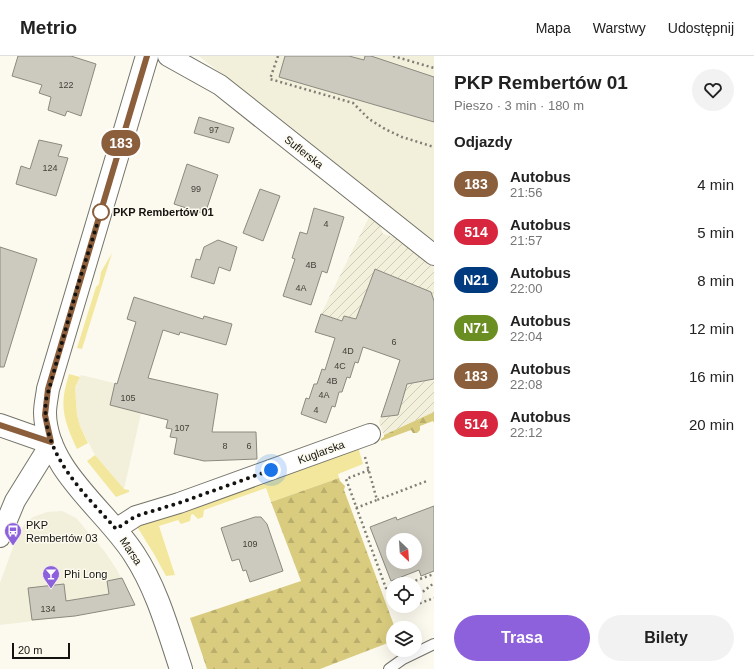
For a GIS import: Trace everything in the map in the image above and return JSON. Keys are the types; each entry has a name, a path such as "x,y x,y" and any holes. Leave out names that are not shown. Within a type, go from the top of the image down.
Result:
{"main road":[{"name":"Marsa","path":"147,56 48,389 45,415 51,442 71,478 116,529 134,554 152,588 181,669"},
{"path":"0,425 51,442"}],"street":[{"name":"Suflerska","path":"168,56 220,85 434,255"},
{"name":"Kuglarska","path":"116,529 136,516 179,503 370,434"},
{"path":"0,536 15,501 51,442"}],"lane":[{"path":"390,669 403,659 434,644"}],"path":[{"path":"278,56 270,79 353,104 369,119 385,129 402,137 434,147"},
{"path":"393,56 434,68"},
{"path":"367,463 377,500"},
{"path":"369,470 346,479 386,588"},
{"path":"356,508 427,481"},
{"path":"422,578 434,574"},
{"path":"422,592 434,583"},
{"path":"422,602 434,598"}],"shaded area":[{"path":"199,56 434,56 434,244"},
{"path":"369,217 380,225 383,234 399,238 434,266 434,412 384,435 379,422 400,360 315,332 321,314"},
{"path":"112,253 82,349 77,348 96,287 99,284 101,272"},
{"path":"69,374 80,377 75,387 77,415 80,426 88,443 77,449 65,416 63,402"},
{"path":"81,375 146,391 124,489 95,455 80,426 77,415 75,387"},
{"path":"358,447 363,464 338,474 339,478 271,502 266,488 204,510 203,517 198,519 193,514 191,515 190,521 181,524 178,520 159,526 175,575 166,576 136,525"},
{"path":"95,455 124,489 129,490 129,492 116,497 87,461"},
{"path":"62,511 76,518 105,552 117,570 135,605 75,616 0,625 0,583 19,531 33,517 47,512"}],"green space":[{"path":"434,412 434,423 433,421 420,426 420,430 417,433 413,433 411,430 381,441 384,435"},
{"path":"339,478 345,486 344,490 386,604 386,613 389,613 392,621 386,621 386,644 320,669 207,669 190,618 301,581 271,502"}],"building":[{"path":"18,56 71,56 96,64 81,116 67,111 65,116 48,110 51,97 39,93 42,85 12,76"},
{"path":"285,56 349,56 364,60 365,56 371,56 434,77 434,122 279,77"},
{"path":"199,117 234,128 229,143 194,133"},
{"path":"39,140 62,145 58,156 68,158 56,196 16,184 21,166 30,169"},
{"path":"187,164 218,175 205,214 174,204"},
{"path":"260,189 280,196 263,241 243,233"},
{"path":"314,208 344,217 327,273 322,271 311,305 283,296 295,259 292,258 300,232 307,234"},
{"path":"218,240 237,247 230,271 219,267 214,284 191,277 196,259 200,260 204,247"},
{"path":"0,247 37,259 4,367 0,367"},
{"path":"375,269 431,292 434,301 434,379 407,384 398,415 381,417 400,360 363,347 358,363 355,362 350,378 347,377 342,392 339,392 335,407 332,406 326,423 301,414 306,398 309,399 314,384 317,384 322,369 325,370 335,338 315,332 321,314 342,321 344,316 356,319"},
{"path":"134,297 203,319 204,316 232,324 226,345 180,332 179,335 163,330 148,378 218,394 212,432 256,432 257,459 204,461 174,454 177,438 170,437 172,429 166,428 168,420 110,405 115,383 117,384 136,322 127,319"},
{"path":"434,506 434,571 421,576 419,570 401,577 389,577 386,569 422,569 422,533 386,533 386,568 370,527 396,517 397,520"},
{"path":"255,517 261,517 267,524 283,571 250,582 246,570 243,571 239,559 232,561 221,528"},
{"path":"122,578 135,605 75,616 32,620 28,588 64,584 66,601 109,594 107,581"}],"bus line":[{"name":"183","path":"0,425 51,442 46,426 45,415 48,389 147,56"}],"place":[{"name":"PKP Rembertów 01","path":"101,212"},
{"name":"PKP Rembertów 03","path":"13,546"},
{"name":"Phi Long","path":"51,589"}],"route":[{"path":"101,212 78,285 46,400 46,426 51,442 55,452 71,478 116,529 136,516 179,503 271,470"}]}
